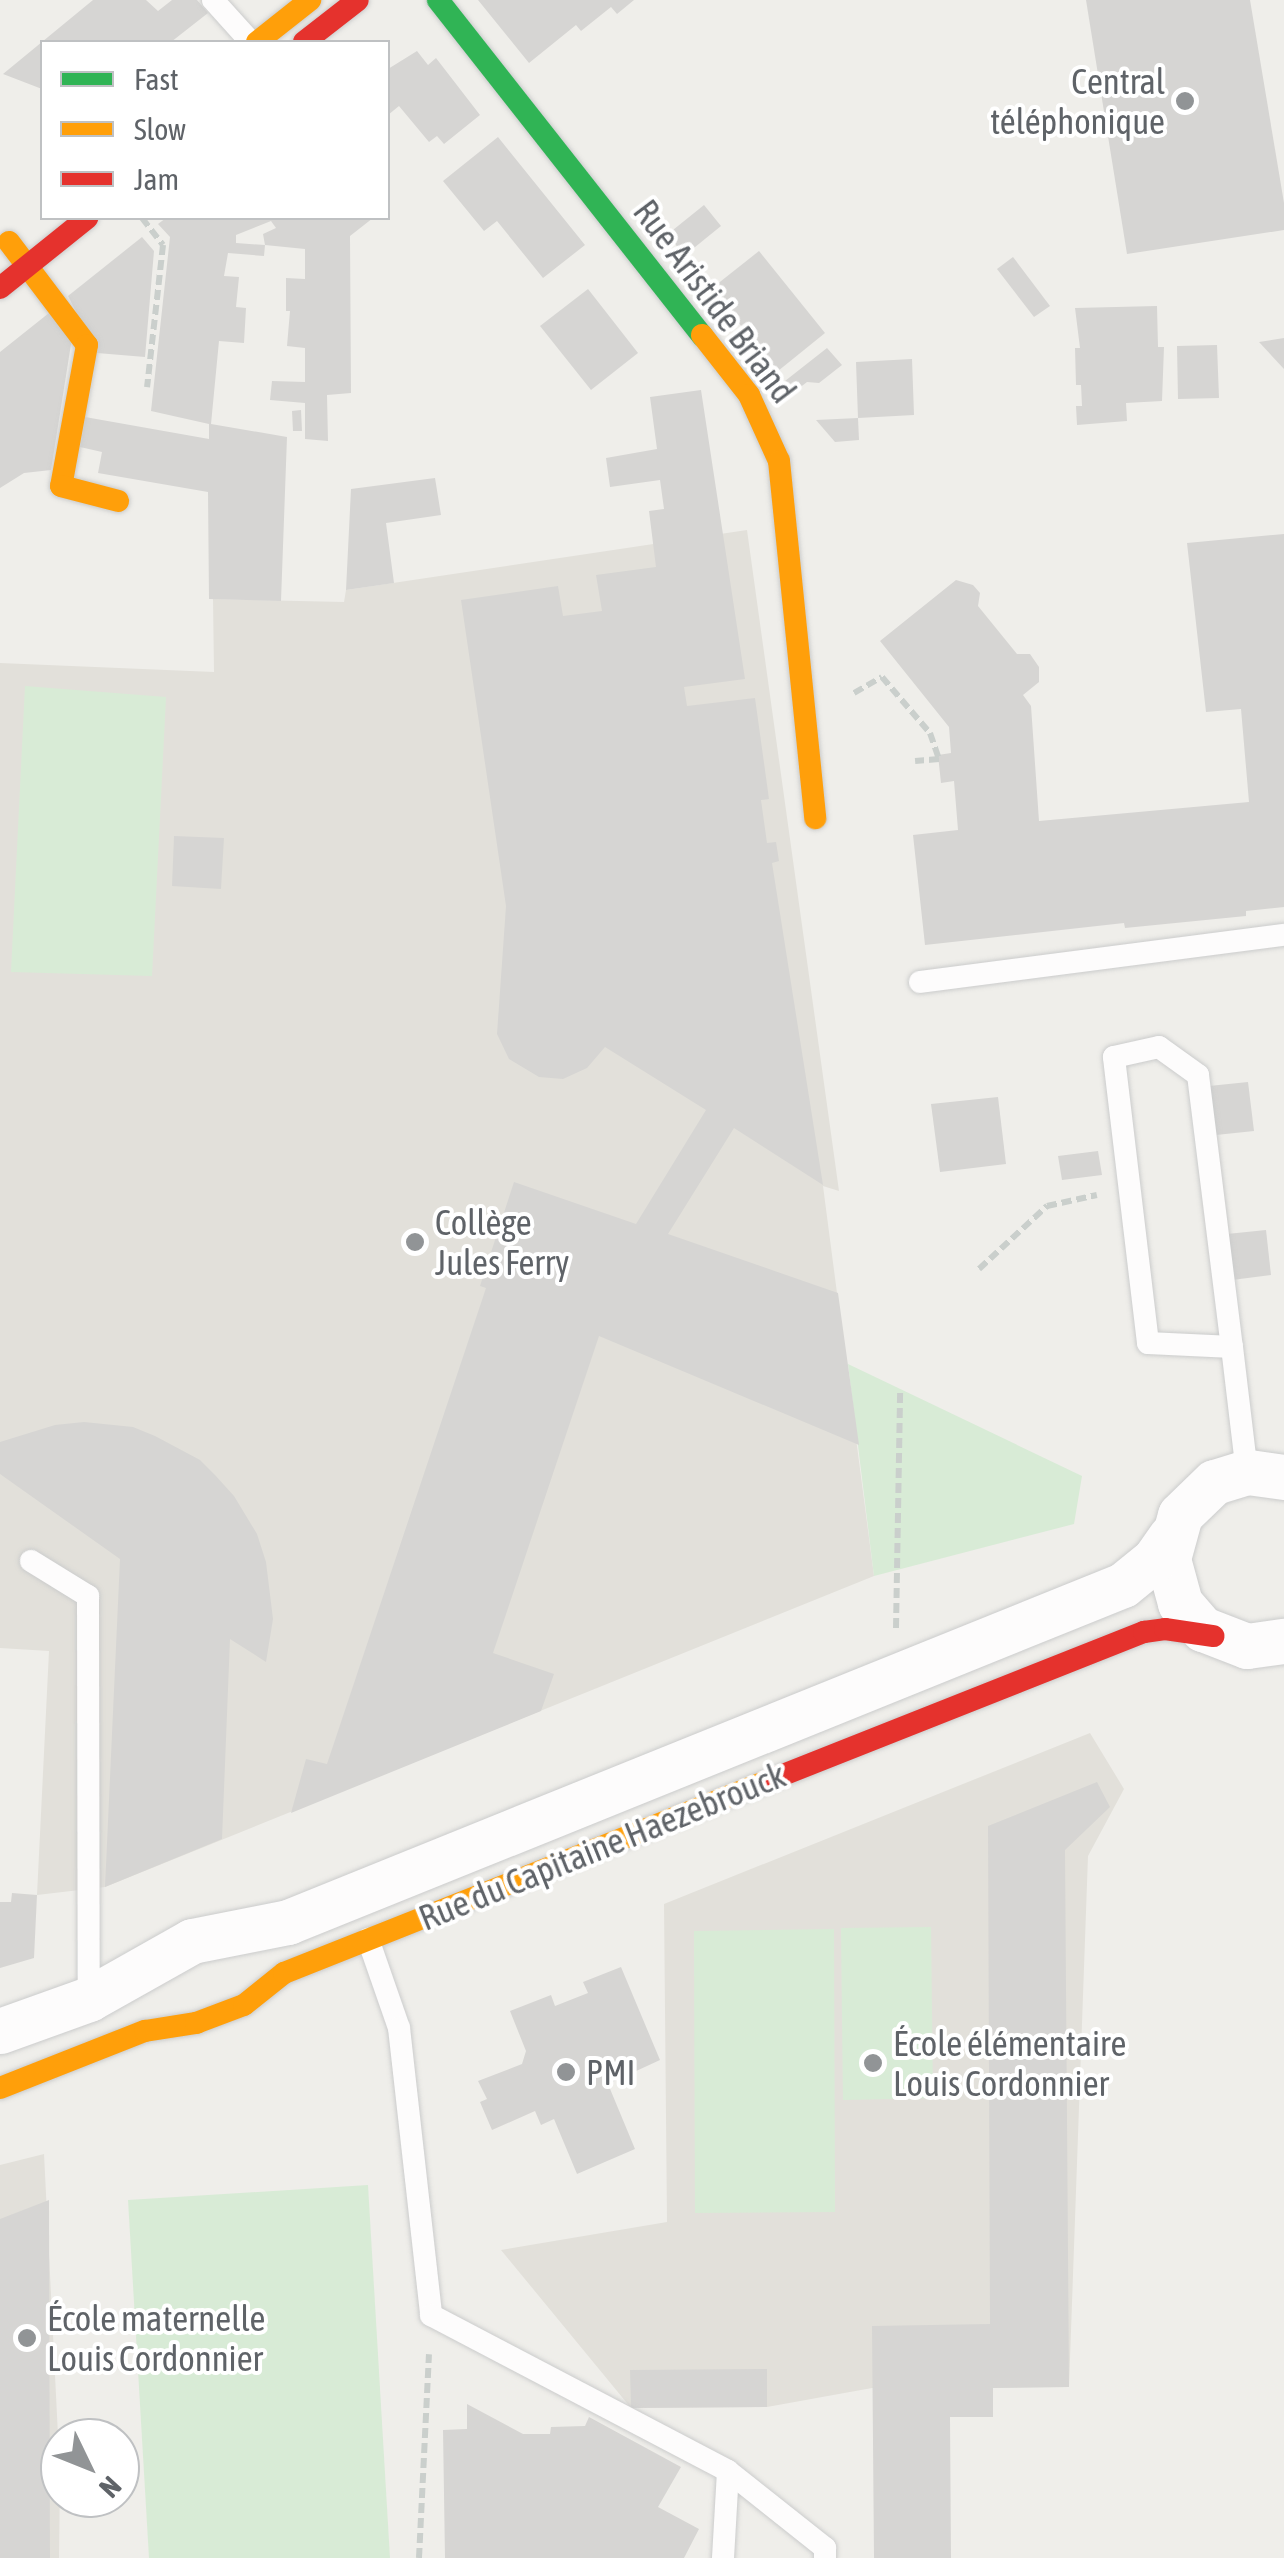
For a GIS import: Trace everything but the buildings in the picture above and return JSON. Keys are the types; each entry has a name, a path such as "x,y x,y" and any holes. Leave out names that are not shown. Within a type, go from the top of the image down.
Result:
{"street":[{"path":"257,40 310,0"},
{"path":"307,40 358,0"},
{"name":"Rue Aristide Briand","path":"438,0 749,395 766,425 780,461 814,818"},
{"path":"0,288 84,220"},
{"path":"31,224 4,245 28,265 87,345 60,486 118,501"},
{"name":"Rue du Capitaine Haezebrouck","path":"0,2031 90,1999 192,1941 288,1922 1123,1585 1154,1560 1195,1496 1214,1482 1266,1475"},
{"path":"1171,1536 1169,1571 1186,1614 1213,1636 1248,1646 1284,1642"},
{"name":"Rue du Capitaine Haezebrouck","path":"1,2085 145,2031 196,2023 244,2005 284,1973 1144,1632 1164,1629 1213,1636"}],"lane":[{"path":"212,0 252,40"},
{"path":"920,982 1284,935"},
{"path":"1232,1346 1148,1343 1114,1057 1158,1047 1198,1075 1232,1346 1266,1475"},
{"path":"30,1561 88,1596 90,1999"},
{"path":"368,1939 400,2028 430,2315 728,2472 825,2548 825,2558"},
{"path":"723,2558 728,2472"}],"path":[{"path":"143,220 162,245 147,386"},
{"path":"855,709 854,690 882,677 930,733 938,759 915,760"},
{"path":"979,1269 1047,1206 1130,1188"},
{"path":"895,1676 900,1389"},
{"path":"419,2558 430,2315"}],"shaded area":[{"name":"Collège Jules Ferry","path":"747,530 839,1191 823,1186 874,1576 105,1887 37,1895 49,1651 0,1648 0,663 214,672 213,599 344,602 346,590"},
{"name":"École élémentaire Louis Cordonnier","path":"1090,1733 1124,1789 1088,1856 1069,2387 872,2388 767,2407 631,2408 501,2250 667,2222 664,1904"},
{"name":"École maternelle Louis Cordonnier","path":"44,2154 57,2418 40,2418 40,2518 59,2518 59,2558 0,2558 0,2165"}],"green space":[{"path":"25,686 166,697 152,976 11,972"},
{"path":"848,1364 1082,1476 1074,1524 874,1576"},
{"path":"931,1927 933,2098 843,2100 841,1928"},
{"path":"834,1929 835,2212 695,2213 694,1931"},
{"path":"368,2185 390,2558 149,2558 128,2200"}],"traffic: fast":[{"path":"438,0 702,335"}],"traffic: slow":[{"path":"260,40 310,0"},
{"path":"9,242 87,345 61,486 118,501"},
{"path":"702,335 749,395 779,461 815,818"},
{"path":"0,2088 145,2031 196,2023 244,2005 284,1973 765,1782"}],"traffic: jam":[{"path":"307,40 358,0"},
{"path":"0,288 85,220"},
{"path":"765,1782 1144,1632 1165,1629 1213,1636"}],"place":[{"name":"Central téléphonique","path":"1185,101"},
{"name":"Collège Jules Ferry","path":"415,1242"},
{"name":"École élémentaire Louis Cordonnier","path":"873,2063"},
{"name":"PMI","path":"566,2072"},
{"name":"École maternelle Louis Cordonnier","path":"27,2338"}]}
